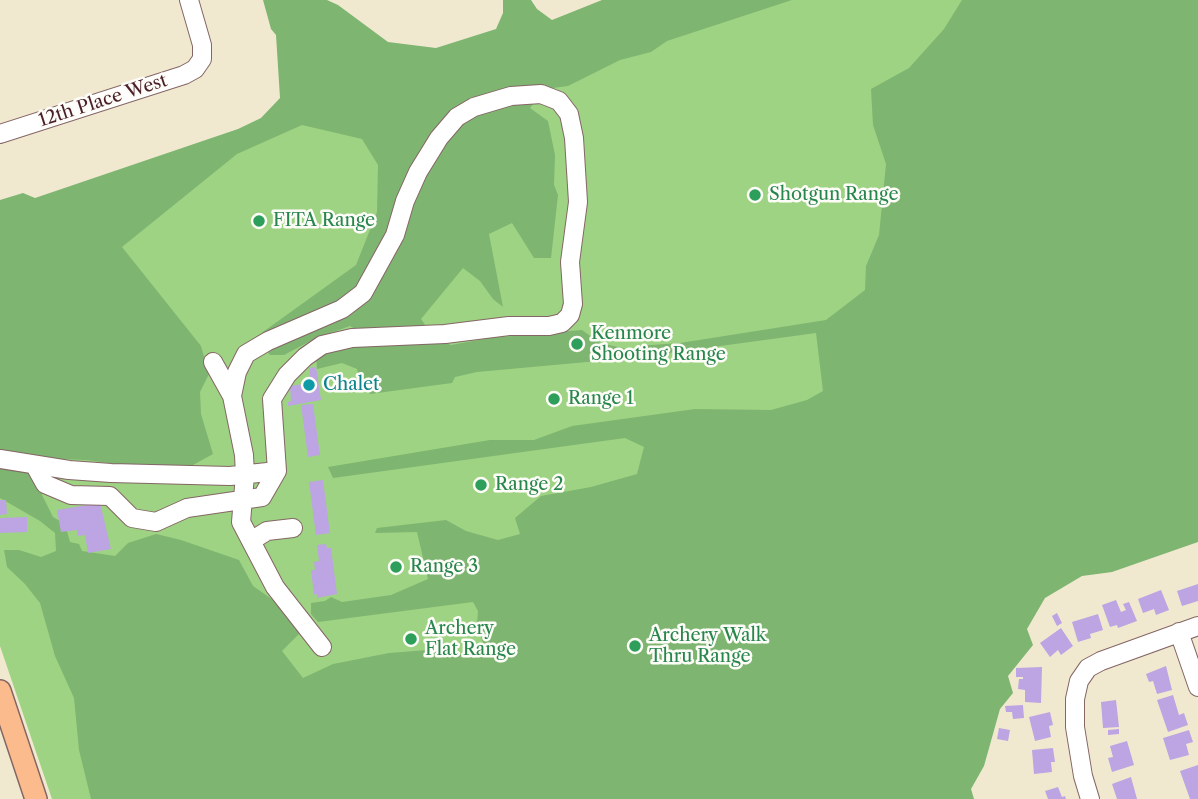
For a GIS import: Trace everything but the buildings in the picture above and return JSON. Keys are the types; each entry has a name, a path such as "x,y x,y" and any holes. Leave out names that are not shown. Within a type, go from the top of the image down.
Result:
{"main road":[{"path":"0,691 36,799"}],"street":[{"name":"12th Place West","path":"0,134 184,75 195,69 202,60 202,45 188,0"},
{"path":"35,466 45,484 71,495 110,496 132,518 156,522 187,508 262,497 277,471 272,399 305,356 322,345 352,338 445,334 562,323 570,315 573,304 570,262 579,202 574,138 569,114 559,102 541,94 511,96 474,107 457,117 439,138 418,172 395,235 363,293 342,309 268,341 246,354 237,372 232,396"},
{"path":"213,362 232,396 244,455 241,522 275,587 322,648"},
{"path":"0,460 111,473 245,475 277,471"},
{"path":"251,541 267,531 293,528"},
{"path":"1090,799 1083,776 1075,727 1075,699 1079,681 1088,668 1101,661 1198,625"},
{"path":"1179,632 1198,687"}],"green space":[{"path":"263,0 327,0 338,5 388,42 436,48 496,29 503,13 503,0 531,0 537,9 552,20 602,0 792,0 667,41 651,52 620,60 568,86 545,89 530,108 548,121 555,155 554,185 558,195 551,258 534,258 512,223 489,234 503,307 493,299 480,281 463,268 421,319 434,338 451,345 490,338 582,330 600,343 627,349 631,358 477,372 455,377 452,383 370,394 360,381 357,369 342,363 317,369 316,354 358,346 388,346 411,339 368,337 350,326 316,338 284,355 270,355 256,337 356,265 377,212 378,165 362,139 302,125 237,154 122,247 201,346 209,374 200,392 201,414 213,454 193,465 171,471 86,460 10,457 0,454 0,200 23,193 35,198 238,129 261,118 280,98 276,35 271,29"},
{"name":"Kenmore Shooting Range","path":"633,0 1039,0 1198,474 414,799 52,799 0,646 0,214"},
{"path":"962,0 1198,0 1198,542 1112,572 1082,576 1045,598 1027,629 1033,645 1008,676 1013,693 1000,709 984,766 971,789 974,799 91,799 79,750 74,698 55,656 40,603 7,567 4,550 19,550 41,557 56,551 55,533 0,498 0,462 23,468 43,486 42,495 53,517 65,524 70,542 79,544 82,551 115,556 128,543 156,534 239,560 253,586 276,602 300,633 282,651 303,678 333,664 389,653 440,649 474,658 482,654 483,643 477,625 478,611 473,602 318,622 311,614 311,603 325,601 331,597 342,602 391,595 428,579 417,532 375,533 377,528 446,520 466,531 498,540 520,534 515,518 541,496 591,487 637,474 644,447 625,438 333,478 328,467 490,440 534,440 572,426 695,409 771,410 807,400 823,391 816,333 654,355 637,346 680,343 826,320 865,290 866,266 879,235 886,164 873,125 871,89 909,68 944,29"}],"place":[{"name":"Shotgun Range","path":"755,195"},
{"name":"FITA Range","path":"259,221"},
{"name":"Kenmore Shooting Range","path":"577,344"},
{"name":"Chalet","path":"309,385"},
{"name":"Range 1","path":"554,399"},
{"name":"Range 2","path":"481,485"},
{"name":"Range 3","path":"396,567"},
{"name":"Archery Flat Range","path":"411,639"},
{"name":"Archery Walk Thru Range","path":"635,646"}]}
